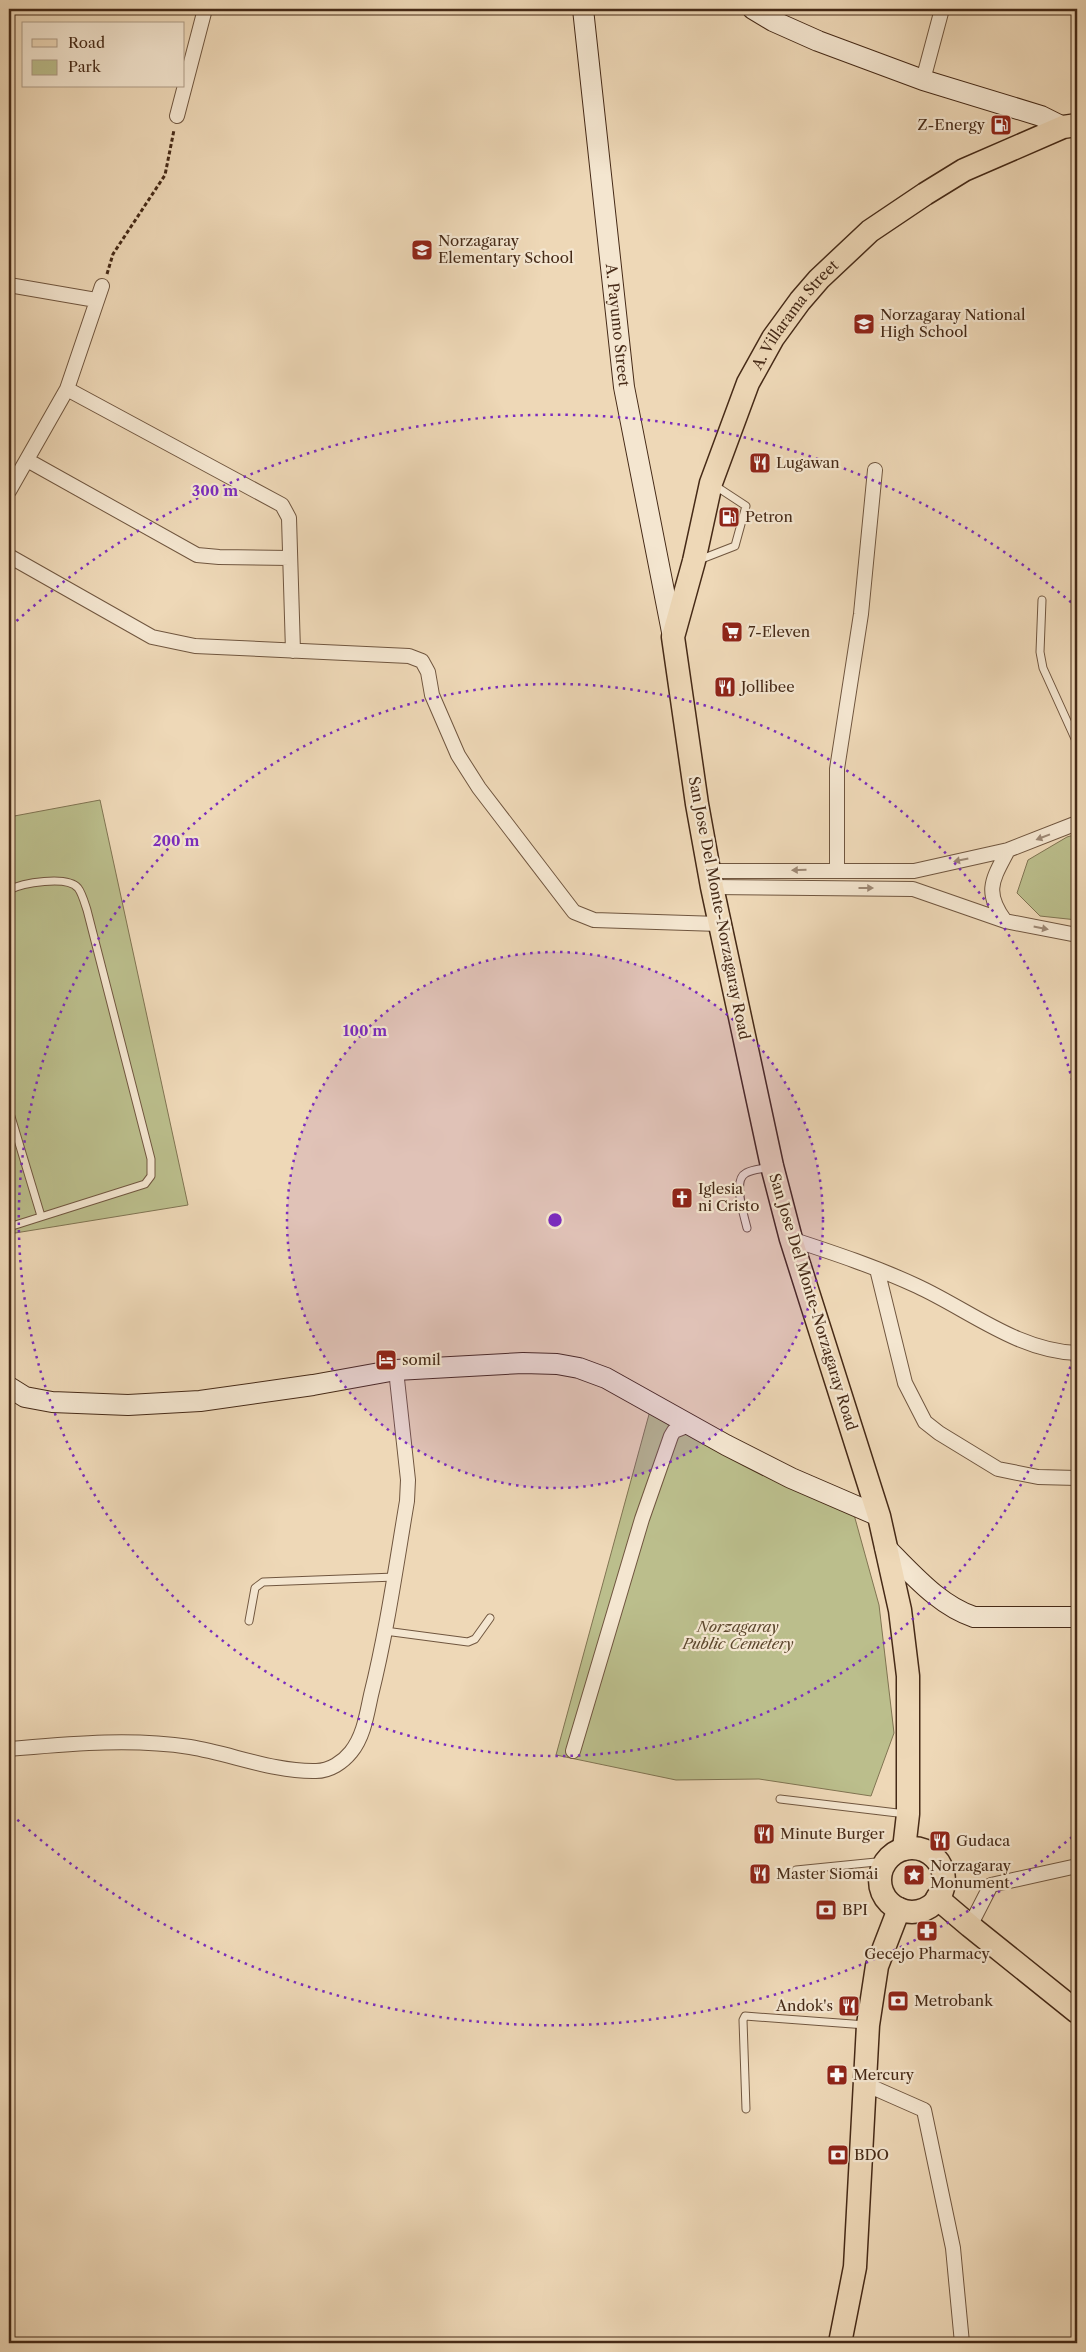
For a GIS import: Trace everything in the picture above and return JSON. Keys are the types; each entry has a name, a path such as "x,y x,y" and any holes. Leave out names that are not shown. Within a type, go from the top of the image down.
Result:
{"main road":[{"name":"A. Villarama Street","path":"673,637 694,561 711,483 748,383 773,338 819,279 870,231 964,170 1070,126"},
{"name":"San Jose Del Monte-Norzagaray Road","path":"673,637 711,879 772,1166 792,1239 879,1516 903,1628 908,1676 908,1814 895,1855"},
{"path":"915,1848 925,1851 939,1864 943,1882 938,1898 920,1911 899,1909 890,1904 884,1896 880,1886 881,1873 895,1855 915,1848"},
{"path":"938,1898 1077,2012"},
{"path":"840,2343 855,2267 868,2025 877,1966 899,1909"}],"street":[{"path":"185,85 205,9"},
{"name":"A. Payumo Street","path":"582,9 624,387 673,637"},
{"path":"753,9 773,21 818,41 923,80 1070,126"},
{"path":"923,80 942,9"},
{"path":"177,116 184,88"},
{"path":"9,285 96,300"},
{"path":"9,491 76,370 96,300 102,286"},
{"path":"67,389 282,505 289,518 293,650"},
{"path":"27,460 197,555 290,558"},
{"path":"836,869 837,768 861,614 874,470"},
{"path":"9,556 152,637 195,646 409,656 422,661 428,672 432,695 458,754 479,788 574,912 594,920 720,924"},
{"path":"711,879 836,869 914,871 1008,850 1077,823"},
{"path":"1006,921 993,900 993,879 1008,850"},
{"path":"711,879 913,889 1006,921 1077,935"},
{"path":"792,1239 876,1269 924,1289 1021,1340 1041,1348 1077,1353"},
{"path":"876,1269 905,1383 925,1422 939,1433 998,1469 1038,1477 1077,1478"},
{"path":"9,1388 25,1397 52,1402 128,1405 209,1400 313,1385 396,1370 523,1363 579,1368 606,1378 791,1478 879,1516"},
{"path":"9,1750 91,1742 147,1744 190,1747 297,1770 317,1771 329,1770 352,1751 364,1727 385,1631 407,1501 408,1480 396,1370"},
{"path":"573,1751 642,1519 671,1436 674,1431 689,1424"},
{"path":"885,1548 945,1605 961,1613 974,1617 1077,1617"},
{"path":"970,1926 991,1885 1077,1866"},
{"path":"865,2084 924,2110 953,2248 962,2343"}],"lane":[{"path":"694,561 735,546 746,506 711,483"},
{"path":"1042,600 1040,652 1043,668 1077,743"},
{"path":"9,890 20,884 65,881 78,887 87,910 151,1159 151,1176 145,1184 9,1227"},
{"path":"9,1110 41,1216"},
{"path":"747,1228 739,1190 740,1180 746,1173 772,1166"},
{"path":"248,1621 255,1588 263,1582 394,1577"},
{"path":"385,1631 468,1642 475,1639 490,1618"},
{"path":"780,1799 908,1814"},
{"path":"796,1870 895,1855"},
{"path":"746,2109 743,2020 745,2016 868,2025"}],"path":[{"path":"102,286 113,254 165,175 177,116"}],"green space":[{"path":"100,800 188,1205 9,1234 9,817"},
{"path":"1077,834 1077,920 1040,916 1017,893 1028,860 1067,837"},
{"name":"Norzagaray Public Cemetery","path":"651,1407 853,1511 879,1605 894,1733 871,1796 759,1779 676,1780 556,1755"}],"place":[{"name":"Z-Energy","path":"1001,125"},
{"name":"Norzagaray Elementary School","path":"422,250"},
{"name":"Norzagaray National High School","path":"864,324"},
{"name":"Lugawan","path":"760,463"},
{"name":"Petron","path":"729,517"},
{"name":"7-Eleven","path":"732,632"},
{"name":"Jollibee","path":"725,687"},
{"name":"Iglesia ni Cristo","path":"682,1198"},
{"name":"somil","path":"386,1360"},
{"name":"Minute Burger","path":"764,1834"},
{"name":"Gudaca","path":"940,1841"},
{"name":"Master Siomai","path":"760,1874"},
{"name":"Norzagaray Monument","path":"914,1875"},
{"name":"BPI","path":"826,1910"},
{"name":"Gecejo Pharmacy","path":"927,1931"},
{"name":"Metrobank","path":"898,2001"},
{"name":"Andok's","path":"849,2006"},
{"name":"Mercury","path":"837,2075"},
{"name":"BDO","path":"838,2155"}]}
